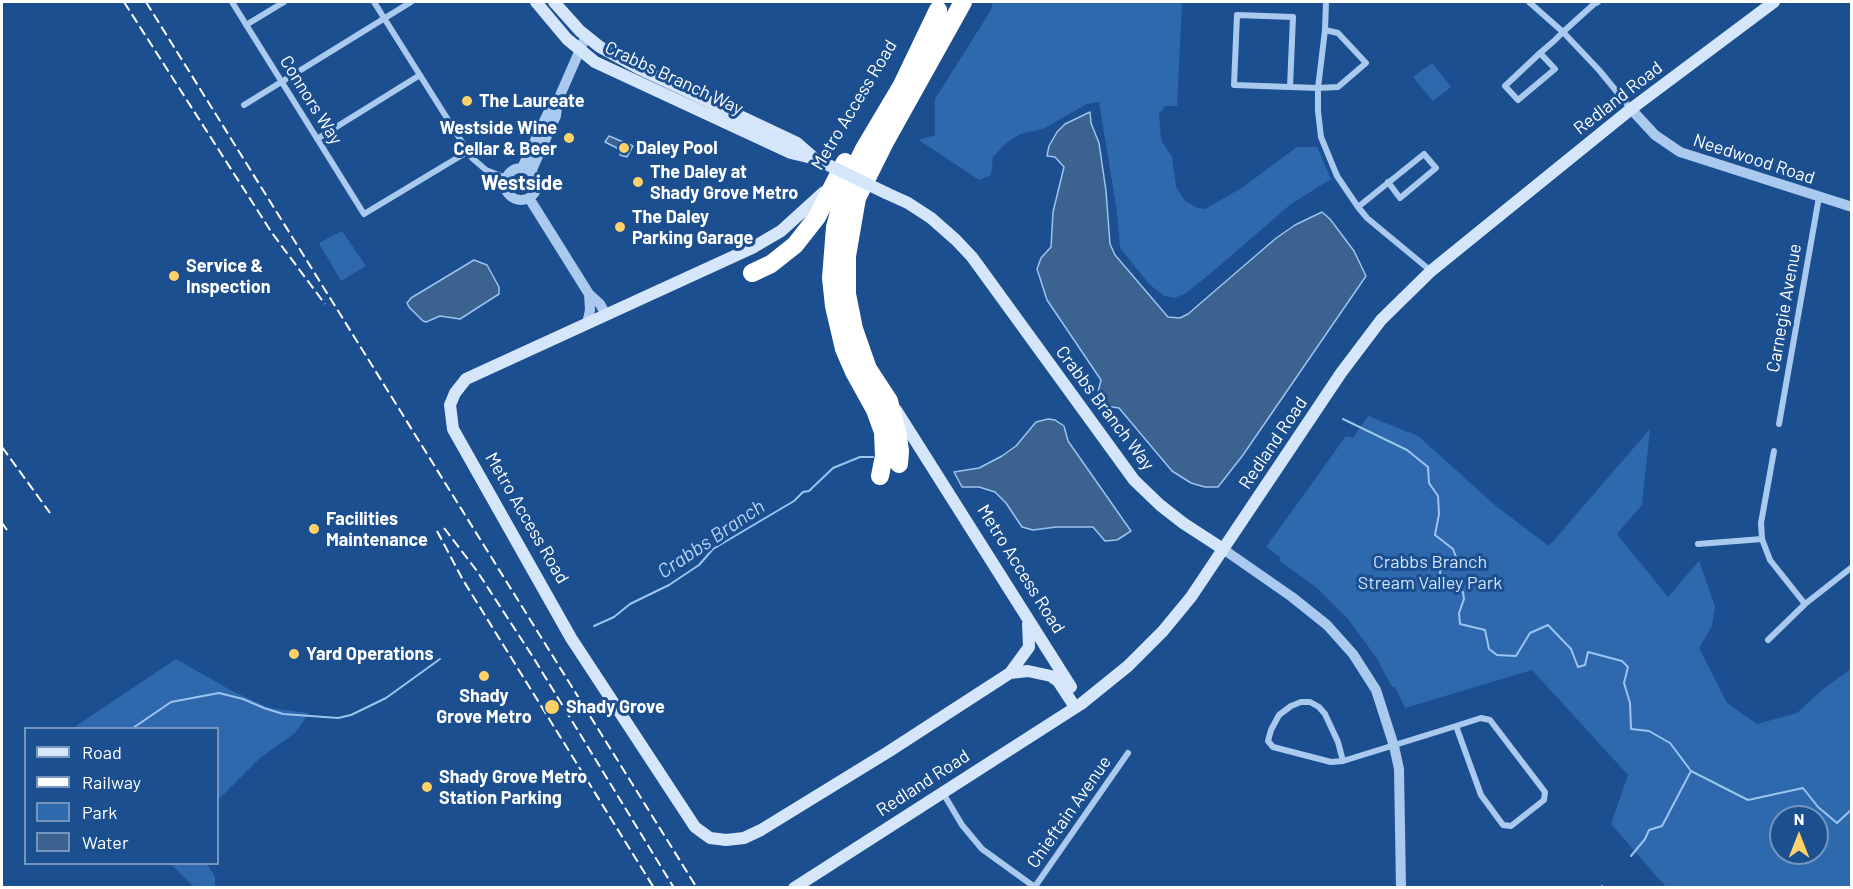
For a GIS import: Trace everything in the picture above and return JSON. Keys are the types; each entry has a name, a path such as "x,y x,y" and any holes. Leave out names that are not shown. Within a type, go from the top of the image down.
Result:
{"highway":[{"name":"Metro Access Road","path":"889,401 868,369 851,317 846,279 852,216 857,198 886,140 963,2"},
{"name":"Metro Access Road","path":"837,177 940,6"},
{"path":"880,476 884,456 883,432 875,410 844,349 834,306 831,278 836,227 847,183 864,149 902,85 940,6"},
{"path":"752,273 771,264 795,245 817,217 837,177"},
{"path":"889,401 898,436 899,464"}],"main road":[{"name":"Crabbs Branch Way","path":"536,2 551,23 580,51 606,68 791,153 816,159 908,203 931,218 972,257 1134,480 1160,506 1223,549"},
{"name":"Crabbs Branch Way","path":"554,2 586,36 600,47 638,68 797,142 816,159"},
{"name":"Redland Road","path":"794,888 1078,705 1128,666 1163,631 1191,597 1341,373 1381,320 1431,271 1631,109 1774,2"},
{"name":"Metro Access Road","path":"837,177 809,208 753,248 466,379 455,393 450,405 450,419 457,438 571,638 695,827 710,838 726,840 744,838 761,830 1011,673"},
{"name":"Metro Access Road","path":"889,401 1078,705"},
{"path":"1011,673 1029,647 1030,630 1026,618"},
{"path":"1011,673 1028,671 1051,676 1078,705"}],"street":[{"name":"Connors Way","path":"232,2 364,214 467,152"},
{"path":"246,25 284,2"},
{"path":"374,2 467,152 482,167 506,178"},
{"path":"244,105 411,2"},
{"path":"1326,2 1318,88 1321,137 1337,176 1367,218 1431,271"},
{"name":"Needwood Road","path":"1529,2 1563,32 1655,135 1680,152 1851,207"},
{"path":"1540,53 1555,69 1518,100 1505,86 1540,53 1563,32 1598,2"},
{"path":"1290,87 1293,17 1237,15 1234,85 1290,87 1318,88 1338,87 1366,63 1338,33 1325,30"},
{"path":"527,170 548,113 558,100 586,36"},
{"path":"317,139 420,75"},
{"path":"1358,207 1388,182 1424,154 1436,168 1400,198 1388,182"},
{"path":"527,170 537,183 535,192 529,198 516,200 509,195 505,187 506,178 513,171 527,170"},
{"name":"Carnegie Avenue","path":"1779,423 1819,197"},
{"path":"529,198 590,294 600,304 606,315"},
{"path":"587,324 590,294"},
{"path":"1774,451 1761,523 1762,539 1770,561 1805,604"},
{"path":"1698,544 1762,539"},
{"name":"Crabbs Branch Way","path":"1223,549 1327,625 1353,654 1376,690 1399,769 1401,888"},
{"path":"1768,640 1805,604 1851,567"},
{"path":"1342,761 1338,742 1325,714 1319,707 1310,702 1301,702 1279,715 1268,741 1273,747 1330,762 1342,761 1394,746 1456,726 1481,718 1490,720 1545,792 1545,800 1511,826 1503,825 1481,795 1456,726"},
{"name":"Chieftain Avenue","path":"1035,887 1128,753"},
{"path":"942,792 962,825 982,849 1035,887"}],"green space":[{"path":"993,2 1182,2 1177,106 1165,106 1159,114 1161,140 1172,157 1176,187 1185,201 1205,209 1243,187 1297,147 1317,147 1331,179 1291,204 1186,293 1175,298 1164,296 1149,284 1120,248 1117,212 1099,102 1087,104 1043,129 1020,134 1005,144 993,157 991,175 979,180 919,140 935,135 935,99 991,10"},
{"path":"1432,63 1451,87 1433,101 1413,77"},
{"path":"342,231 366,266 341,281 319,243"},
{"name":"Crabbs Branch Stream Valley Park","path":"1368,416 1418,436 1496,506 1549,546 1650,429 1642,505 1617,534 1668,597 1699,561 1715,606 1712,626 1699,648 1727,703 1757,724 1797,713 1823,689 1851,669 1851,887 1666,887 1611,824 1628,775 1532,670 1405,708 1376,657 1348,619 1317,588 1281,562 1280,557 1266,547 1346,436 1353,438"},
{"path":"176,659 232,691 269,708 309,713 295,733 261,757 219,799 219,727 74,727"},
{"path":"172,865 208,865 215,877 215,887 194,887"}],"water":[{"path":"1090,112 1091,123 1099,143 1110,244 1115,255 1168,317 1180,318 1188,314 1275,239 1295,225 1322,212 1354,251 1366,276 1243,455 1218,487 1205,487 1191,483 1172,471 1119,408 1106,406 1098,392 1101,380 1047,300 1037,269 1041,258 1051,247 1053,212 1064,167 1055,157 1047,156 1049,146 1065,124"},
{"name":"Daley Pool","path":"609,136 633,146 627,157 620,155 621,150 605,142"},
{"path":"474,260 487,265 499,287 499,294 460,319 440,316 426,322 409,307 407,303 411,298"},
{"path":"1055,420 1064,426 1068,441 1131,531 1117,540 1105,541 1093,527 1056,527 1033,530 1022,527 1006,503 995,492 979,487 962,487 954,472 979,468 1002,456 1016,446 1036,422"}],"waterway":[{"name":"Crabbs Branch","path":"1343,419 1407,450 1428,467 1429,483 1438,496 1439,514 1435,535 1453,549 1456,557 1455,561 1440,571 1440,579 1447,590 1463,592 1464,599 1459,613 1460,624 1485,630 1489,649 1497,655 1516,656 1530,633 1548,625 1571,649 1578,667 1585,665 1588,652 1622,661 1628,667 1624,683 1630,703 1631,729 1649,731 1670,743 1691,771 1748,800 1803,788 1818,807 1837,823 1852,809"},
{"name":"Crabbs Branch","path":"594,626 614,617 630,604 669,585 699,565 713,549 794,501 803,492 809,491 833,468 860,457 873,457"},
{"name":"Crabbs Branch","path":"134,727 171,702 219,693 283,714 338,718 351,715 386,698 440,659"},
{"path":"1631,856 1645,839 1649,830 1662,826 1691,771"}],"railway":[{"path":"124,2 272,233 325,304"},
{"path":"146,2 697,888"},
{"path":"2,447 50,513"},
{"path":"2,523 7,530"},
{"path":"444,528 477,571 533,657 674,888"},
{"path":"437,531 463,580 654,888"}],"place":[{"name":"The Laureate","path":"467,101"},
{"name":"Westside Wine Cellar & Beer","path":"569,138"},
{"name":"Daley Pool","path":"624,148"},
{"name":"The Daley at Shady Grove Metro","path":"638,182"},
{"name":"The Daley Parking Garage","path":"620,227"},
{"name":"Service & Inspection","path":"174,276"},
{"name":"Facilities Maintenance","path":"314,529"},
{"name":"Yard Operations","path":"294,654"},
{"name":"Shady Grove Metro","path":"484,676"},
{"name":"Shady Grove","path":"552,707"},
{"name":"Shady Grove Metro Station Parking","path":"427,787"}],"district":[{"name":"Westside","path":"522,183"}]}
